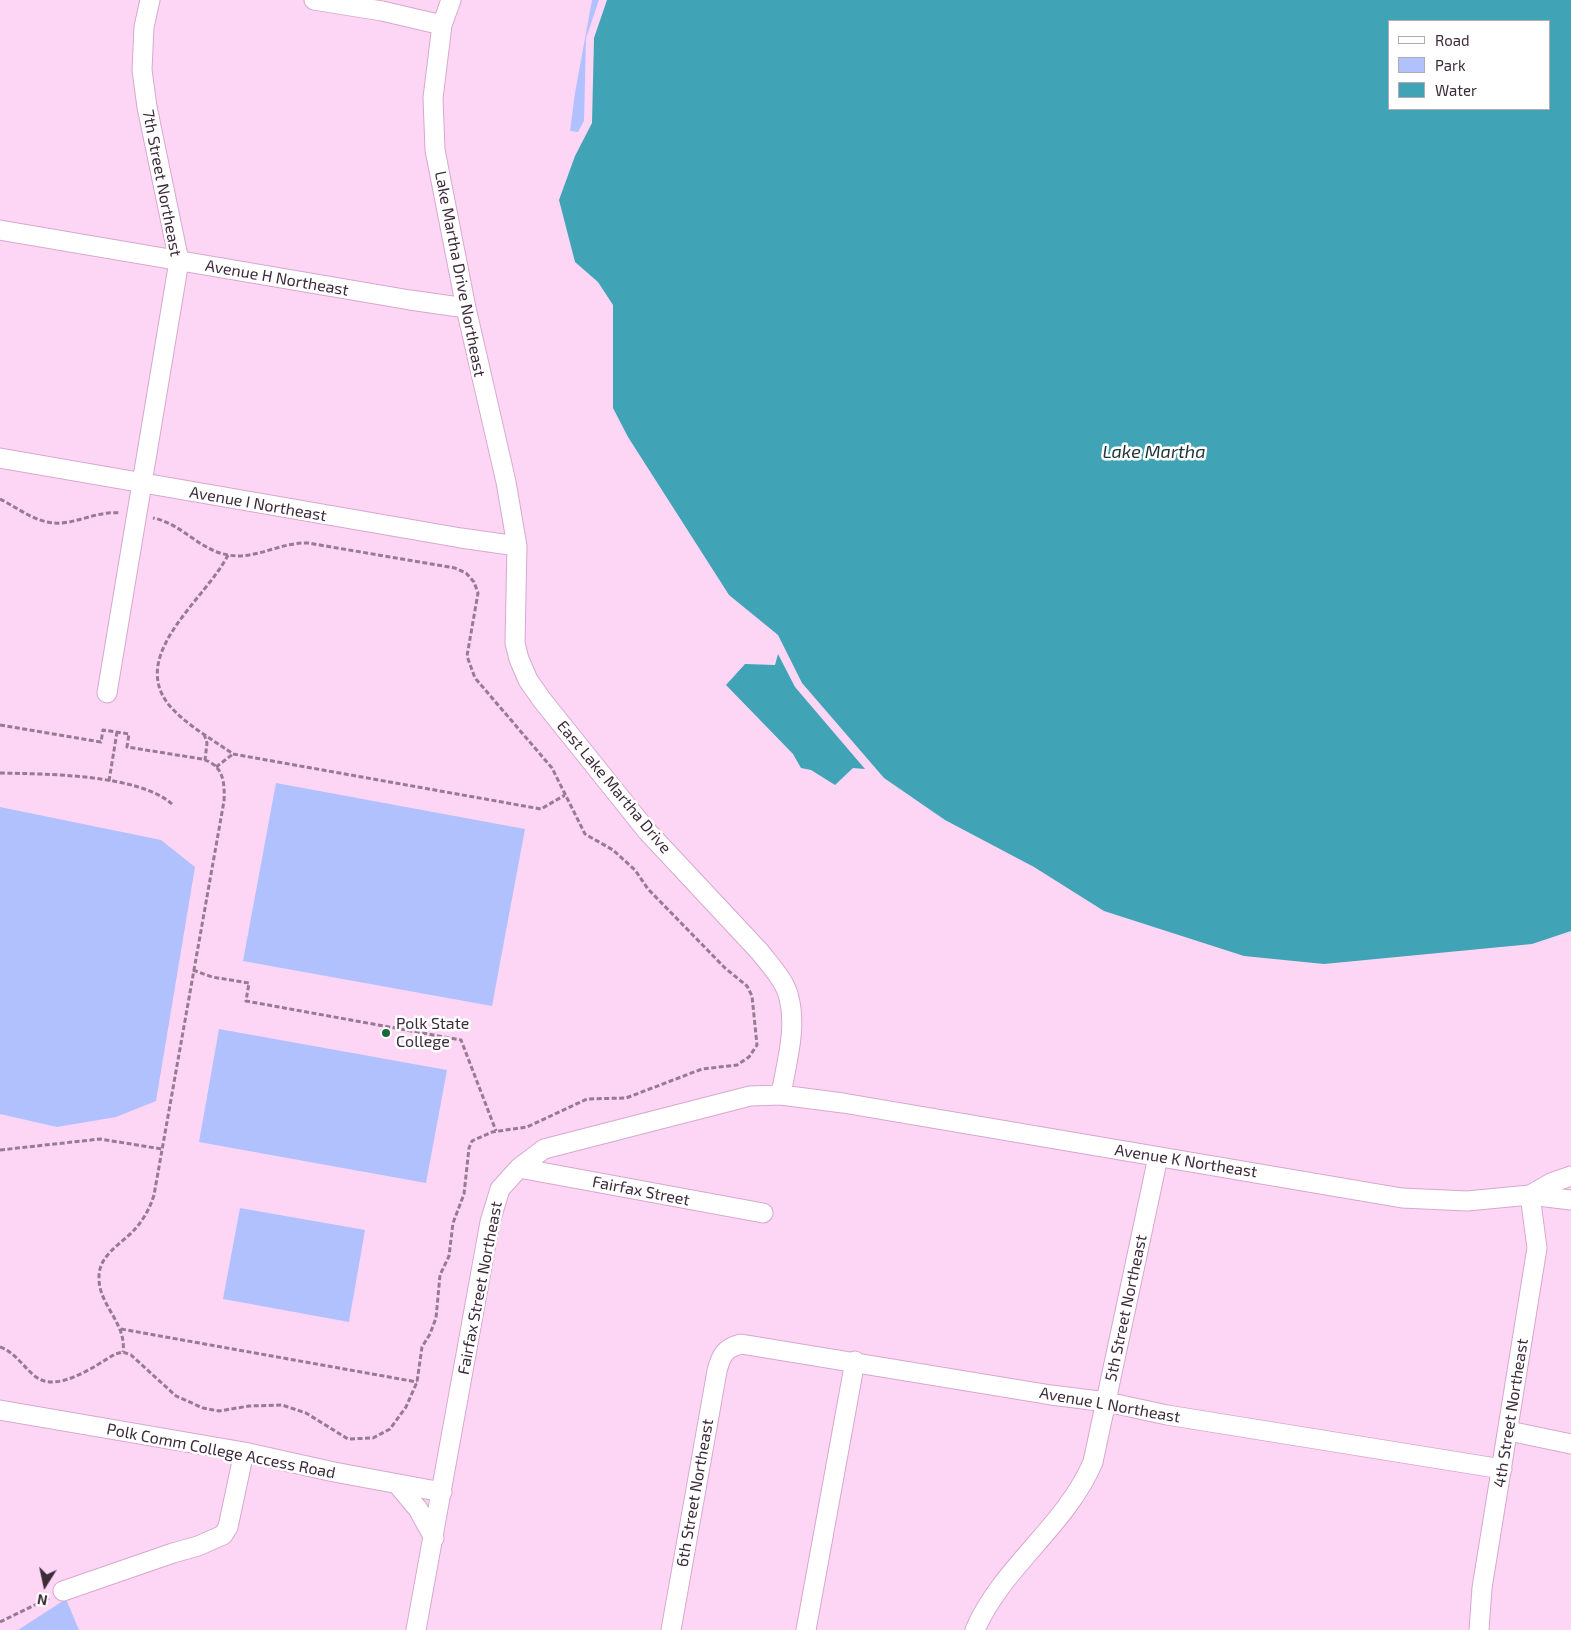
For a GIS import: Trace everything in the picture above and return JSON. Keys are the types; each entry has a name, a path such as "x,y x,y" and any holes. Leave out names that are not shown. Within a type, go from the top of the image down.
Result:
{"street":[{"name":"7th Street Northeast","path":"107,693 179,261 147,107 142,70 144,27 150,0"},
{"path":"314,0 382,11 442,25"},
{"name":"Lake Martha Drive Northeast","path":"451,0 442,25 433,98 436,150 466,308 506,482 517,546"},
{"name":"Avenue H Northeast","path":"0,230 466,308"},
{"name":"Avenue I Northeast","path":"0,458 451,537 517,546"},
{"name":"East Lake Martha Drive","path":"517,546 515,643 519,659 528,680 560,724 647,831 760,952 789,997 792,1031 781,1094"},
{"name":"Fairfax Street Northeast","path":"416,1630 490,1222 500,1188 519,1168 544,1149 718,1103 750,1096 781,1094 843,1103"},
{"name":"Avenue K Northeast","path":"843,1103 1422,1200 1467,1201 1530,1196 1571,1200"},
{"name":"5th Street Northeast","path":"975,1630 981,1615 998,1591 1073,1499 1088,1475 1093,1462 1107,1402 1158,1157"},
{"name":"Fairfax Street","path":"519,1168 763,1213"},
{"name":"Avenue K Northeast","path":"1530,1196 1550,1183 1571,1176"},
{"name":"4th Street Northeast","path":"1479,1630 1482,1588 1509,1431 1537,1248 1530,1196"},
{"name":"Avenue L Northeast","path":"721,1356 730,1347 741,1344 855,1361 969,1382 1107,1402 1166,1415 1502,1469"},
{"name":"6th Street Northeast","path":"671,1630 721,1356"},
{"path":"806,1630 855,1361"},
{"name":"Polk Comm College Access Road","path":"0,1410 244,1452 442,1492"},
{"path":"1509,1431 1571,1444"},
{"path":"63,1591 172,1553 198,1546 223,1535 228,1527 244,1452"},
{"path":"397,1484 418,1509 434,1538"}],"path":[{"path":"0,499 37,519 50,522 61,523 100,513 157,518 169,523 206,548 228,555 252,555 298,542 455,568 466,573 474,582 478,593 467,656 475,678 552,768 585,834 613,850 636,870 648,889 725,968 747,986 752,996 757,1045 749,1057 737,1065 702,1068 626,1098 587,1099 527,1128 496,1131 480,1135 472,1141 469,1148 464,1194 453,1223 449,1256 440,1275 436,1318 430,1334 422,1347 417,1382 406,1407 390,1429 373,1438 359,1440 339,1436 306,1413 282,1405 249,1406 219,1411 203,1408 176,1396 132,1355 123,1352 115,1354 65,1380 50,1382 34,1376 16,1357 0,1347"},
{"path":"228,555 221,569 170,634 158,658 157,682 170,706 203,733 233,754 541,809 565,795"},
{"path":"0,725 101,742 103,730 129,734 127,747 205,760 212,762 222,774 224,801 162,1149 150,1206 138,1225 110,1251 100,1269 99,1277 102,1294 121,1328 123,1352"},
{"path":"109,781 117,732"},
{"path":"203,733 207,743 205,760"},
{"path":"216,767 233,754"},
{"path":"0,773 127,783 155,792 172,804"},
{"path":"193,970 212,978 249,983 246,1001 461,1040 496,1131"},
{"path":"0,1150 100,1139 162,1149"},
{"path":"121,1328 417,1382"},
{"path":"0,1622 63,1591"}],"green space":[{"path":"592,0 599,0 586,38 584,121 578,132 570,131 575,93"},
{"path":"276,783 525,829 492,1006 243,961"},
{"path":"0,807 161,840 195,867 156,1101 116,1117 57,1127 0,1114"},
{"path":"219,1029 447,1070 426,1183 199,1142"},
{"path":"240,1208 365,1230 349,1322 223,1299"},
{"path":"66,1599 79,1630 18,1630"}],"water":[{"name":"Lake Martha","path":"607,0 1571,0 1571,931 1532,944 1324,964 1244,956 1104,911 1034,867 945,820 884,778 802,683 778,635 729,595 628,437 613,408 613,305 598,282 575,262 559,200 575,156 592,123 594,38"},
{"path":"778,654 795,687 865,769 853,768 835,785 811,770 801,768 793,754 726,685 745,664 775,665"}],"place":[{"name":"Polk State College","path":"386,1033"}]}
